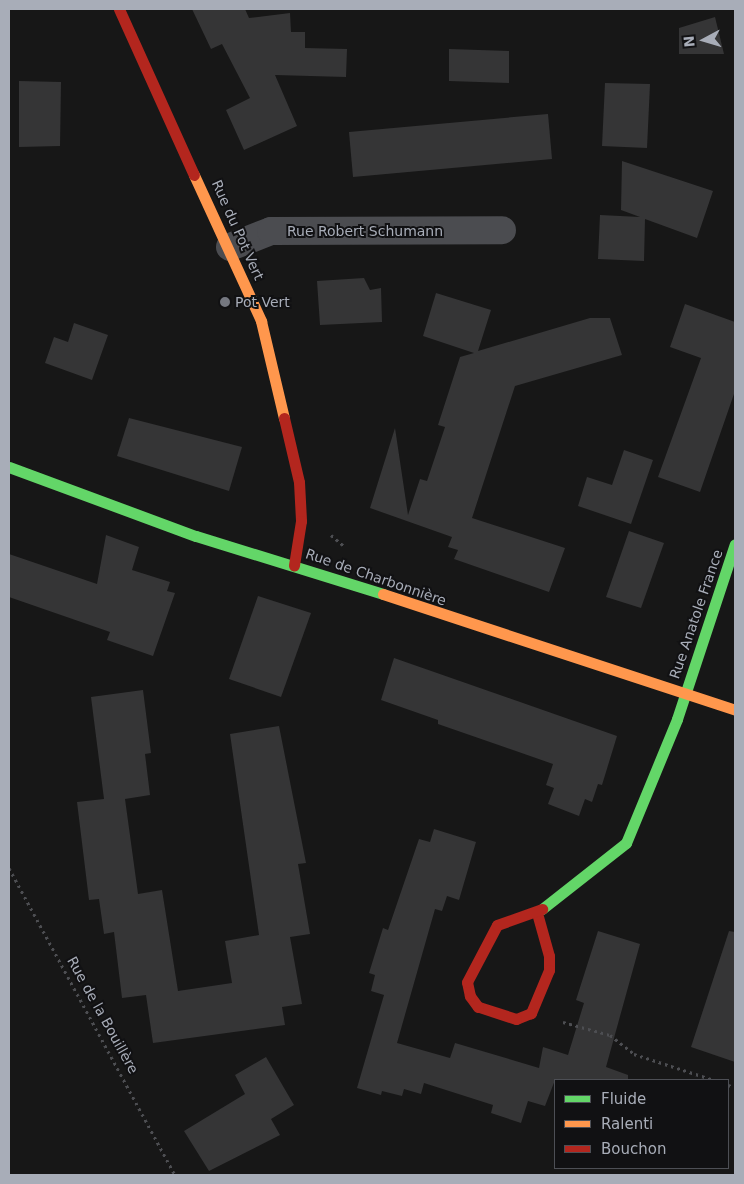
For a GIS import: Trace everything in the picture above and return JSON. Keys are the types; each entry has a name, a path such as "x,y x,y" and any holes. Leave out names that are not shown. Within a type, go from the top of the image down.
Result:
{"street":[{"name":"Rue du Pot Vert","path":"120,9 230,247 262,321 299,482 301,521 294,565"},
{"name":"Rue Robert Schumann","path":"230,247 271,232 502,230"},
{"name":"Rue de Charbonnière","path":"9,467 196,536 294,565 735,710"},
{"name":"Rue Anatole France","path":"537,913 626,844 685,694 735,544"},
{"path":"537,913 549,956 549,970 531,1013 516,1019 478,1007 470,996 467,982 496,925 537,913"}],"path":[{"name":"Rue de la Bouillère","path":"9,868 175,1175"},
{"path":"531,1013 610,1035 634,1054 711,1079"}],"building":[{"path":"192,9 245,9 249,18 290,13 291,32 305,32 305,48 347,49 346,77 275,75 297,126 244,150 226,110 250,98 222,44 211,49"},
{"path":"715,17 724,54 679,54 679,28"},
{"path":"449,49 509,51 509,83 449,81"},
{"path":"19,81 61,82 60,146 19,147"},
{"path":"605,83 650,84 647,148 602,146"},
{"path":"548,114 552,159 353,177 349,132"},
{"path":"622,161 713,191 697,238 645,219 644,261 598,259 600,215 640,217 621,210"},
{"path":"364,278 370,290 381,288 382,322 320,325 317,281"},
{"path":"436,293 491,310 478,351 590,318 610,318 622,355 515,386 472,518 565,548 549,592 454,559 458,550 448,547 452,537 370,508 395,428 408,515 420,479 427,481 445,427 438,425 460,357 474,353 423,336"},
{"path":"685,304 735,322 735,391 700,492 658,477 701,358 670,347"},
{"path":"74,323 108,335 92,380 45,363 54,337 68,342"},
{"path":"129,418 242,447 229,491 117,456"},
{"path":"624,450 653,460 631,524 578,506 587,477 612,485"},
{"path":"629,531 664,543 641,608 606,597"},
{"path":"106,535 139,547 132,570 170,582 167,591 175,593 153,656 107,640 110,632 9,597 9,554 97,584"},
{"path":"258,596 311,613 281,697 229,679"},
{"path":"394,658 617,736 602,785 598,784 592,802 585,799 579,816 548,804 554,788 546,785 553,764 438,724 438,720 381,700"},
{"path":"143,690 151,753 145,754 150,795 125,799 138,894 162,890 178,991 232,983 225,941 259,935 230,734 279,726 306,863 298,864 310,934 290,937 302,1004 282,1007 285,1025 153,1043 146,995 122,998 114,932 104,934 99,899 89,900 77,802 104,799 91,697"},
{"path":"434,829 476,842 459,900 447,896 442,911 435,909 397,1043 450,1058 455,1043 539,1068 543,1047 568,1055 584,1003 576,1000 598,931 640,944 606,1067 628,1075 628,1079 554,1079 545,1106 528,1101 521,1123 491,1113 493,1105 424,1083 421,1094 404,1089 402,1096 382,1091 381,1095 357,1088 384,995 371,991 375,975 369,973 383,928 388,930 419,839 430,842"},
{"path":"729,931 735,932 735,1062 691,1047"},
{"path":"266,1057 294,1105 271,1119 280,1135 209,1171 184,1131 245,1094 235,1075"}],"traffic: fast":[{"path":"9,467 196,536 383,594"},
{"path":"542,909 626,843 677,719 735,544"}],"traffic: slow":[{"path":"194,175 261,321 284,418"},
{"path":"383,594 735,710"}],"traffic: jam":[{"path":"119,9 194,175"},
{"path":"284,418 299,482 301,521 294,565"},
{"path":"537,913 549,956 549,970 531,1013 516,1019 478,1007 470,996 467,982 497,925 542,909"}],"place":[{"name":"Pot Vert","path":"225,302"}]}
